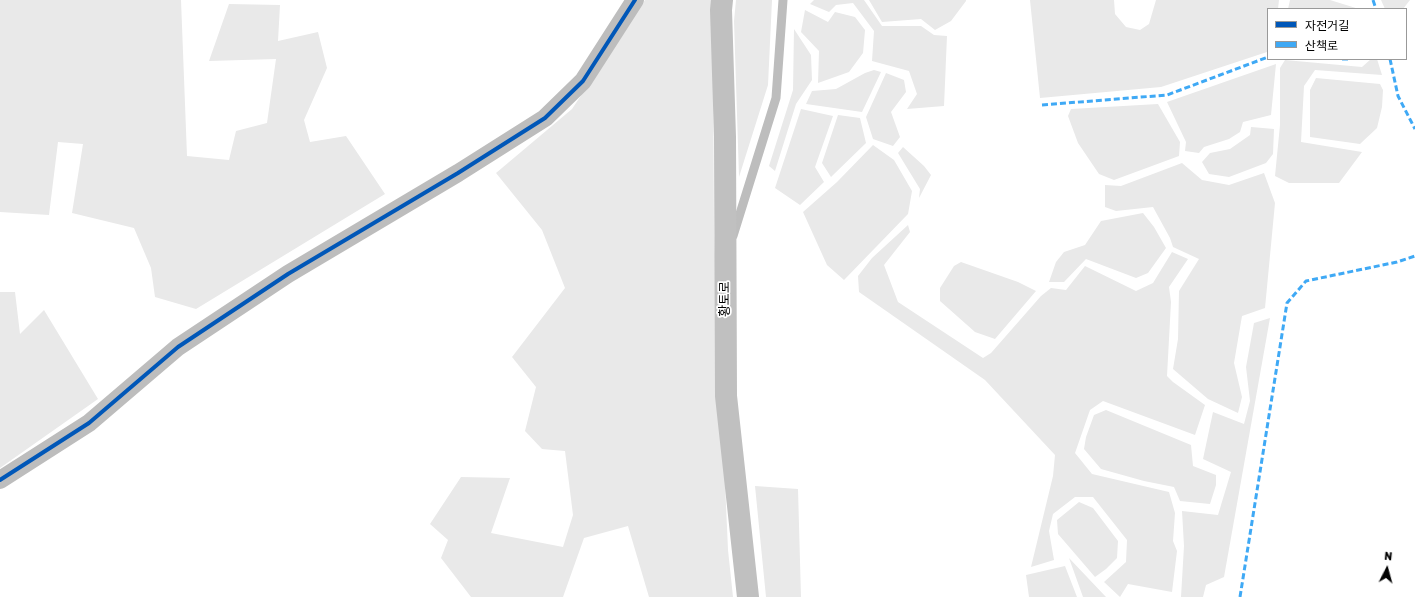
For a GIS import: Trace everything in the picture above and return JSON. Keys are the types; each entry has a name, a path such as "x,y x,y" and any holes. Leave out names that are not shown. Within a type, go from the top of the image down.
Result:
{"main road":[{"name":"황토로","path":"722,0 720,10 725,137 726,396 748,597"}],"street":[{"path":"0,480 89,424 178,347 281,278 458,174 545,118 583,81 634,0"}],"lane":[{"path":"725,263 776,98 783,0"}],"shaded area":[{"path":"0,0 181,0 187,156 229,160 236,131 267,123 276,59 209,61 229,4 280,5 278,41 318,32 327,68 304,120 310,142 346,136 385,194 196,309 155,297 151,268 134,228 72,213 83,144 58,142 49,215 0,212"},
{"path":"645,0 716,0 713,33 714,234 728,550 733,597 649,597 628,526 584,538 563,597 471,597 441,558 448,540 430,524 461,477 510,478 491,533 563,547 573,515 565,451 542,449 525,431 536,387 512,357 565,288 542,230 496,173 572,109"},
{"path":"736,0 772,0 768,85 739,177 734,21"},
{"path":"814,0 864,0 882,26 921,26 934,35 947,36 944,106 907,109 917,94 909,71 872,61 874,31 853,3 836,5 829,12 810,4"},
{"path":"869,0 966,1 951,21 935,30 921,19 882,22"},
{"path":"1030,0 1114,0 1115,14 1126,27 1140,30 1149,24 1156,0 1279,0 1278,8 1267,8 1267,52 1161,87 1040,98"},
{"path":"1290,0 1330,0 1356,8 1288,8"},
{"path":"1381,0 1410,0 1404,8 1385,8"},
{"path":"805,10 828,22 835,12 855,17 865,30 863,53 849,72 818,83 819,51 801,32"},
{"path":"794,29 811,55 812,80 796,104 775,171 769,166 793,90"},
{"path":"1285,60 1362,67 1370,60 1377,60 1382,75 1315,70 1304,86 1301,142 1362,152 1339,183 1289,183 1275,176 1280,125 1280,68"},
{"path":"1276,64 1271,115 1243,122 1240,132 1229,139 1204,147 1199,153 1185,151 1186,142 1167,102"},
{"path":"874,70 881,72 862,112 806,104 812,91 836,89 865,73"},
{"path":"886,73 904,80 906,92 891,112 900,137 893,146 873,139 866,117"},
{"path":"1316,78 1380,84 1383,90 1382,107 1377,128 1360,144 1310,137 1310,90"},
{"path":"1158,104 1180,142 1179,156 1114,180 1099,174 1078,143 1068,116 1071,109"},
{"path":"801,109 833,116 815,167 824,182 800,205 775,188"},
{"path":"838,115 860,118 866,143 831,177 822,163"},
{"path":"1251,127 1274,129 1273,154 1266,163 1229,177 1209,174 1202,162 1210,153 1230,149 1250,135"},
{"path":"873,145 894,160 912,191 908,214 844,280 827,265 803,212 837,182"},
{"path":"903,147 924,166 931,175 919,198 920,189 898,153"},
{"path":"1182,163 1202,180 1229,185 1264,173 1275,203 1265,308 1242,316 1234,363 1242,397 1238,413 1208,399 1173,369 1178,339 1179,291 1199,259 1173,247 1170,238 1153,207 1116,211 1105,207 1105,185 1121,186"},
{"path":"1143,213 1154,227 1166,248 1148,273 1136,278 1086,259 1064,282 1049,282 1056,262 1064,252 1085,245 1101,221"},
{"path":"908,225 910,232 884,265 898,302 983,358 991,353 1041,296 1051,288 1066,290 1085,266 1136,291 1153,283 1172,252 1188,259 1169,287 1171,302 1167,376 1205,405 1195,435 1103,401 1090,410 1075,453 1092,474 1169,492 1175,513 1173,541 1177,551 1172,592 1128,584 1120,597 1104,582 1126,562 1127,540 1093,497 1075,497 1053,514 1049,531 1054,560 1031,567 1053,476 1055,455 985,380 859,292 858,276 872,258"},
{"path":"961,262 1018,282 1036,291 995,339 975,332 940,301 940,288 954,266"},
{"path":"0,292 15,292 20,334 44,310 98,399 0,468"},
{"path":"1270,318 1224,577 1206,585 1203,597 1181,597 1184,546 1182,511 1218,515 1231,472 1203,459 1213,412 1244,424 1250,401 1246,367 1254,323"},
{"path":"1106,410 1191,445 1193,466 1216,475 1216,485 1210,504 1180,501 1174,487 1144,481 1101,469 1084,449 1086,437 1094,415"},
{"path":"755,486 798,489 801,597 766,597"},
{"path":"1079,502 1093,508 1118,541 1117,558 1095,577 1058,534 1057,520"},
{"path":"1069,558 1106,597 1083,597"},
{"path":"1065,566 1077,597 1029,597 1026,575"}],"marked path":[{"path":"1373,0 1376,8"},
{"path":"1042,105 1167,95 1267,57"},
{"path":"1390,60 1398,96 1415,129"},
{"path":"1240,597 1287,303 1306,281 1397,262 1415,256"}],"cycle path":[{"path":"0,480 89,423 178,347 288,274 458,173 545,118 583,81 635,0"}]}
